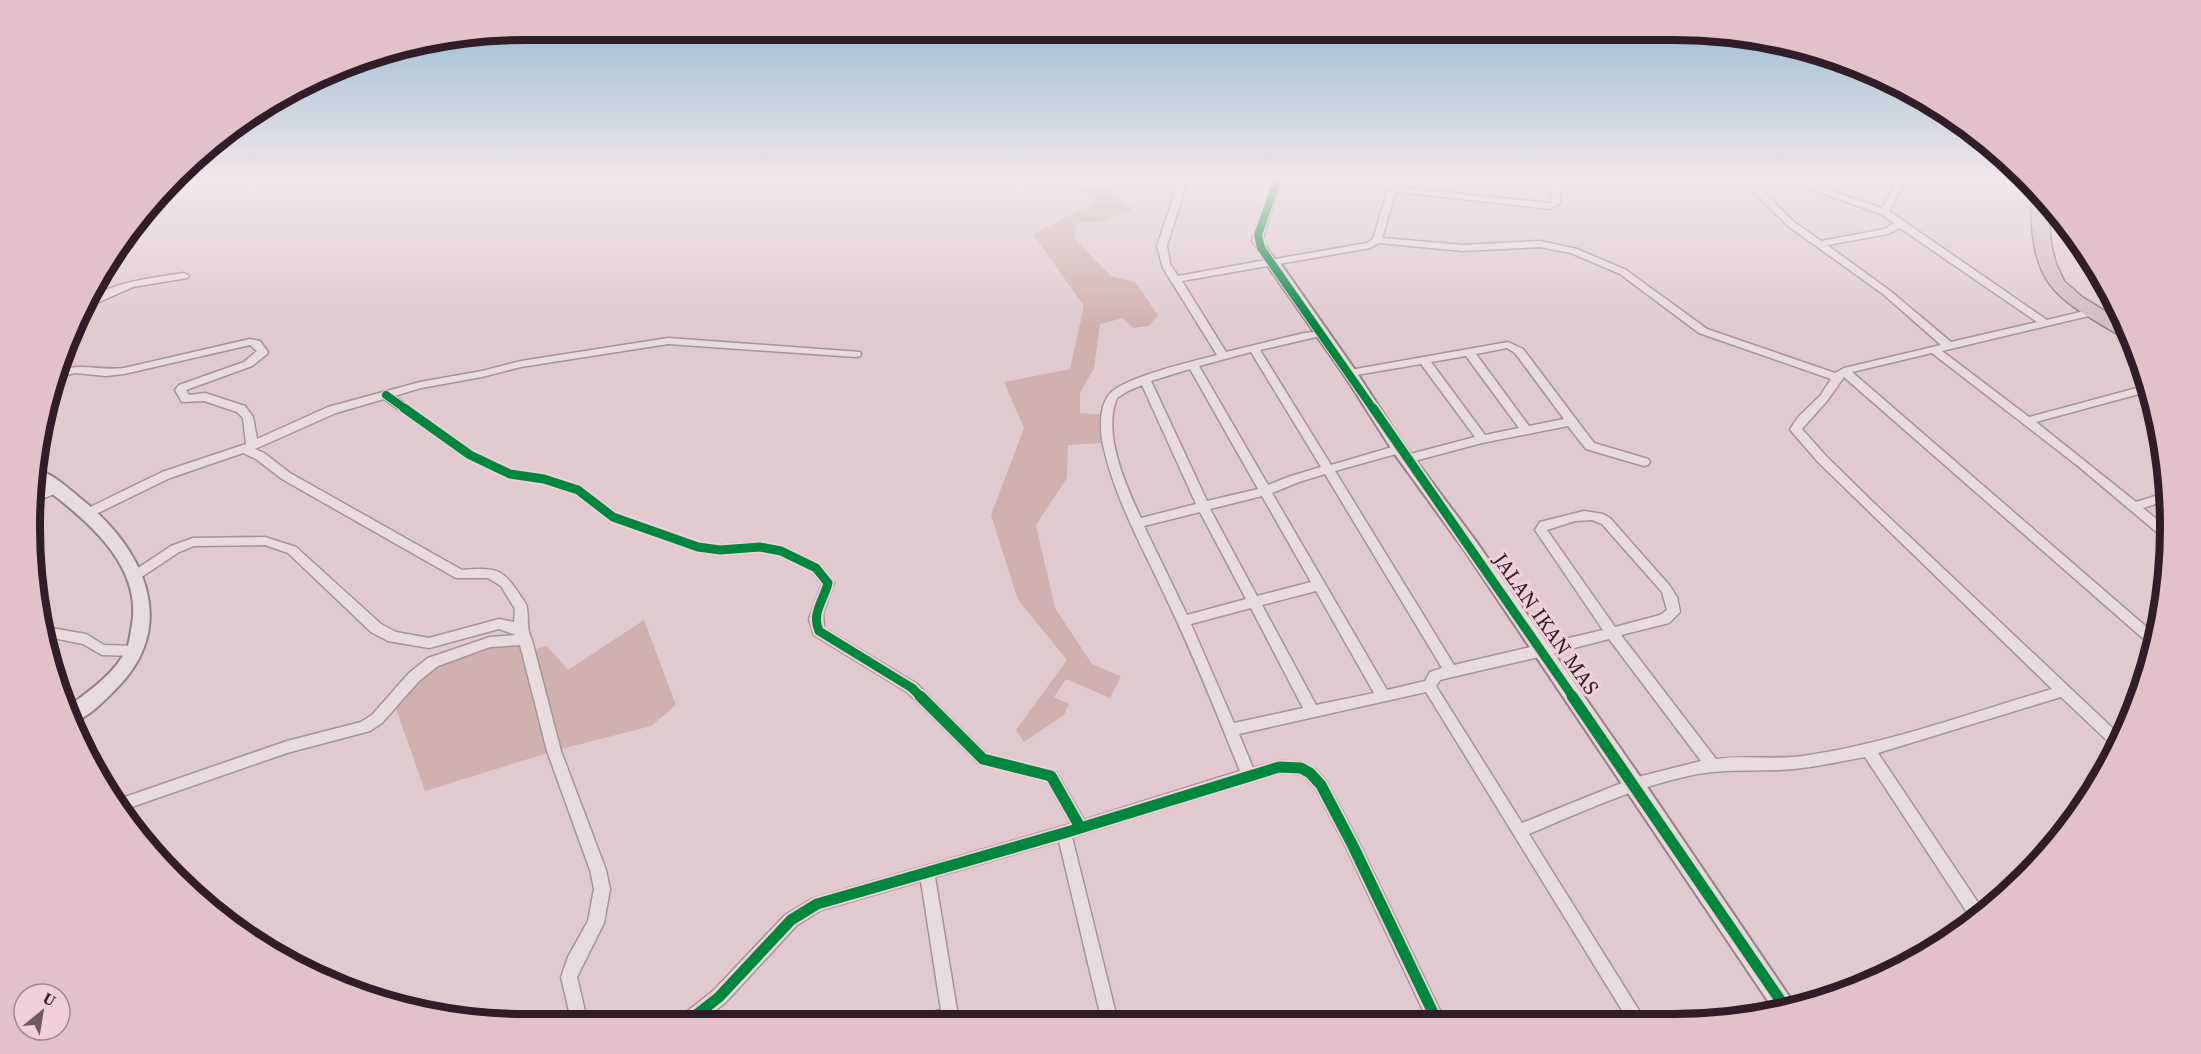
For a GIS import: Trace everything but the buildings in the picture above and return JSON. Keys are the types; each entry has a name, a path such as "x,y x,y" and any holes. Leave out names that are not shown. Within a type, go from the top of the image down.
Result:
{"highway":[{"path":"2042,227 2043,247 2050,274 2061,289 2092,312 2116,326"}],"street":[{"path":"1168,227 1162,246 1165,266 1176,279 1224,356"},
{"path":"1262,227 1257,241 1273,263"},
{"path":"1176,279 1370,245 1377,240 1381,227"},
{"path":"1797,227 1886,292 1948,345"},
{"path":"1888,231 1895,227"},
{"path":"1905,227 2043,322"},
{"path":"1819,244 1888,231 1913,233"},
{"path":"1377,240 1463,248 1540,244 1574,251 1623,272 1702,331 1840,374 2148,636"},
{"name":"JALAN IKAN MAS","path":"1273,263 1403,454 1634,784 1781,1001"},
{"path":"99,298 131,284 184,276"},
{"path":"2092,312 1948,345 1840,374 1827,395 1800,421 1796,429 1871,507 2112,737"},
{"path":"1249,775 1184,621 1137,523 1112,456 1108,442 1107,421 1113,395 1128,384 1254,348 1321,333"},
{"path":"88,513 166,475 248,447 332,410 420,385 482,375 521,364 668,341 856,354"},
{"path":"66,371 81,368 109,373 124,371 193,353 250,342 256,343 263,352 257,359 180,390 186,399 205,397 241,409 248,417 248,447"},
{"path":"1350,373 1508,345 1514,348 1571,418 1571,422 1590,446 1602,452 1644,462"},
{"path":"1254,348 1451,671"},
{"path":"1933,349 2135,506 2160,528"},
{"path":"1469,352 1527,431"},
{"path":"1424,360 1482,439"},
{"path":"1193,365 1382,694"},
{"path":"1145,380 1204,508 1312,711"},
{"path":"2026,421 2141,390"},
{"path":"386,395 470,455 510,474 544,479 578,490 600,509 625,522 711,550 770,548 800,559 816,568 828,583 815,615 819,631 912,688 983,759 1051,776 1080,827"},
{"path":"1137,523 1266,491 1295,479 1328,470 1571,422"},
{"path":"248,447 286,476 460,575 490,573 506,583 520,608 522,634 554,751 598,870 602,889 596,923 574,963 570,977 578,1014"},
{"path":"43,479 88,513 136,575 143,608 143,624 135,651 119,674 77,711"},
{"path":"42,495 55,489"},
{"path":"2135,506 2159,499"},
{"path":"1230,730 1382,694 1429,686 1435,676 1451,671 1542,651 1611,632 1670,616 1674,612 1671,597 1601,517 1588,514 1544,525 1541,530 1542,534 1611,632 1712,765"},
{"path":"136,575 176,549 193,542 265,541 292,550 376,628 393,637 429,643 499,624 522,634"},
{"path":"1184,621 1319,585"},
{"path":"53,633 86,639 102,650 135,651"},
{"path":"126,803 287,747 365,727 378,719 414,677 433,662 490,642 522,634"},
{"path":"1429,686 1521,830 1633,1014"},
{"path":"1521,830 1634,784 1689,769 1712,765 1787,763 1868,750 2063,691"},
{"path":"1868,750 1974,910"},
{"path":"697,1014 719,997 791,920 817,904 927,874 1249,775 1288,766 1301,768 1310,773 1321,785 1434,1014"},
{"path":"1064,833 1108,1014"},
{"path":"927,874 949,1014"}],"shaded area":[{"path":"1047,227 1076,227 1075,239 1111,276 1135,282 1158,315 1149,326 1133,328 1123,318 1100,324 1094,368 1080,393 1080,413 1105,415 1104,443 1068,445 1067,478 1036,525 1055,608 1092,664 1121,676 1110,698 1066,679 1054,697 1069,704 1064,715 1024,742 1016,730 1067,660 1018,600 991,515 1024,428 1004,382 1070,369 1084,306 1033,234"},
{"path":"644,620 676,705 651,726 554,751 425,791 395,706 433,664 496,642 525,640 528,651 547,646 568,670"}],"cycle path":[{"path":"1261,227 1258,235 1261,248 1350,373 1399,449 1469,544 1781,1001"},
{"path":"386,395 470,455 510,474 544,479 578,490 613,517 698,547 720,550 760,547 781,551 816,568 828,583 816,613 815,619 819,631 912,688 983,759 1051,776 1080,827"},
{"path":"697,1014 719,997 791,920 817,904 1064,833 1279,767 1301,768 1310,773 1321,785 1434,1014"}]}
